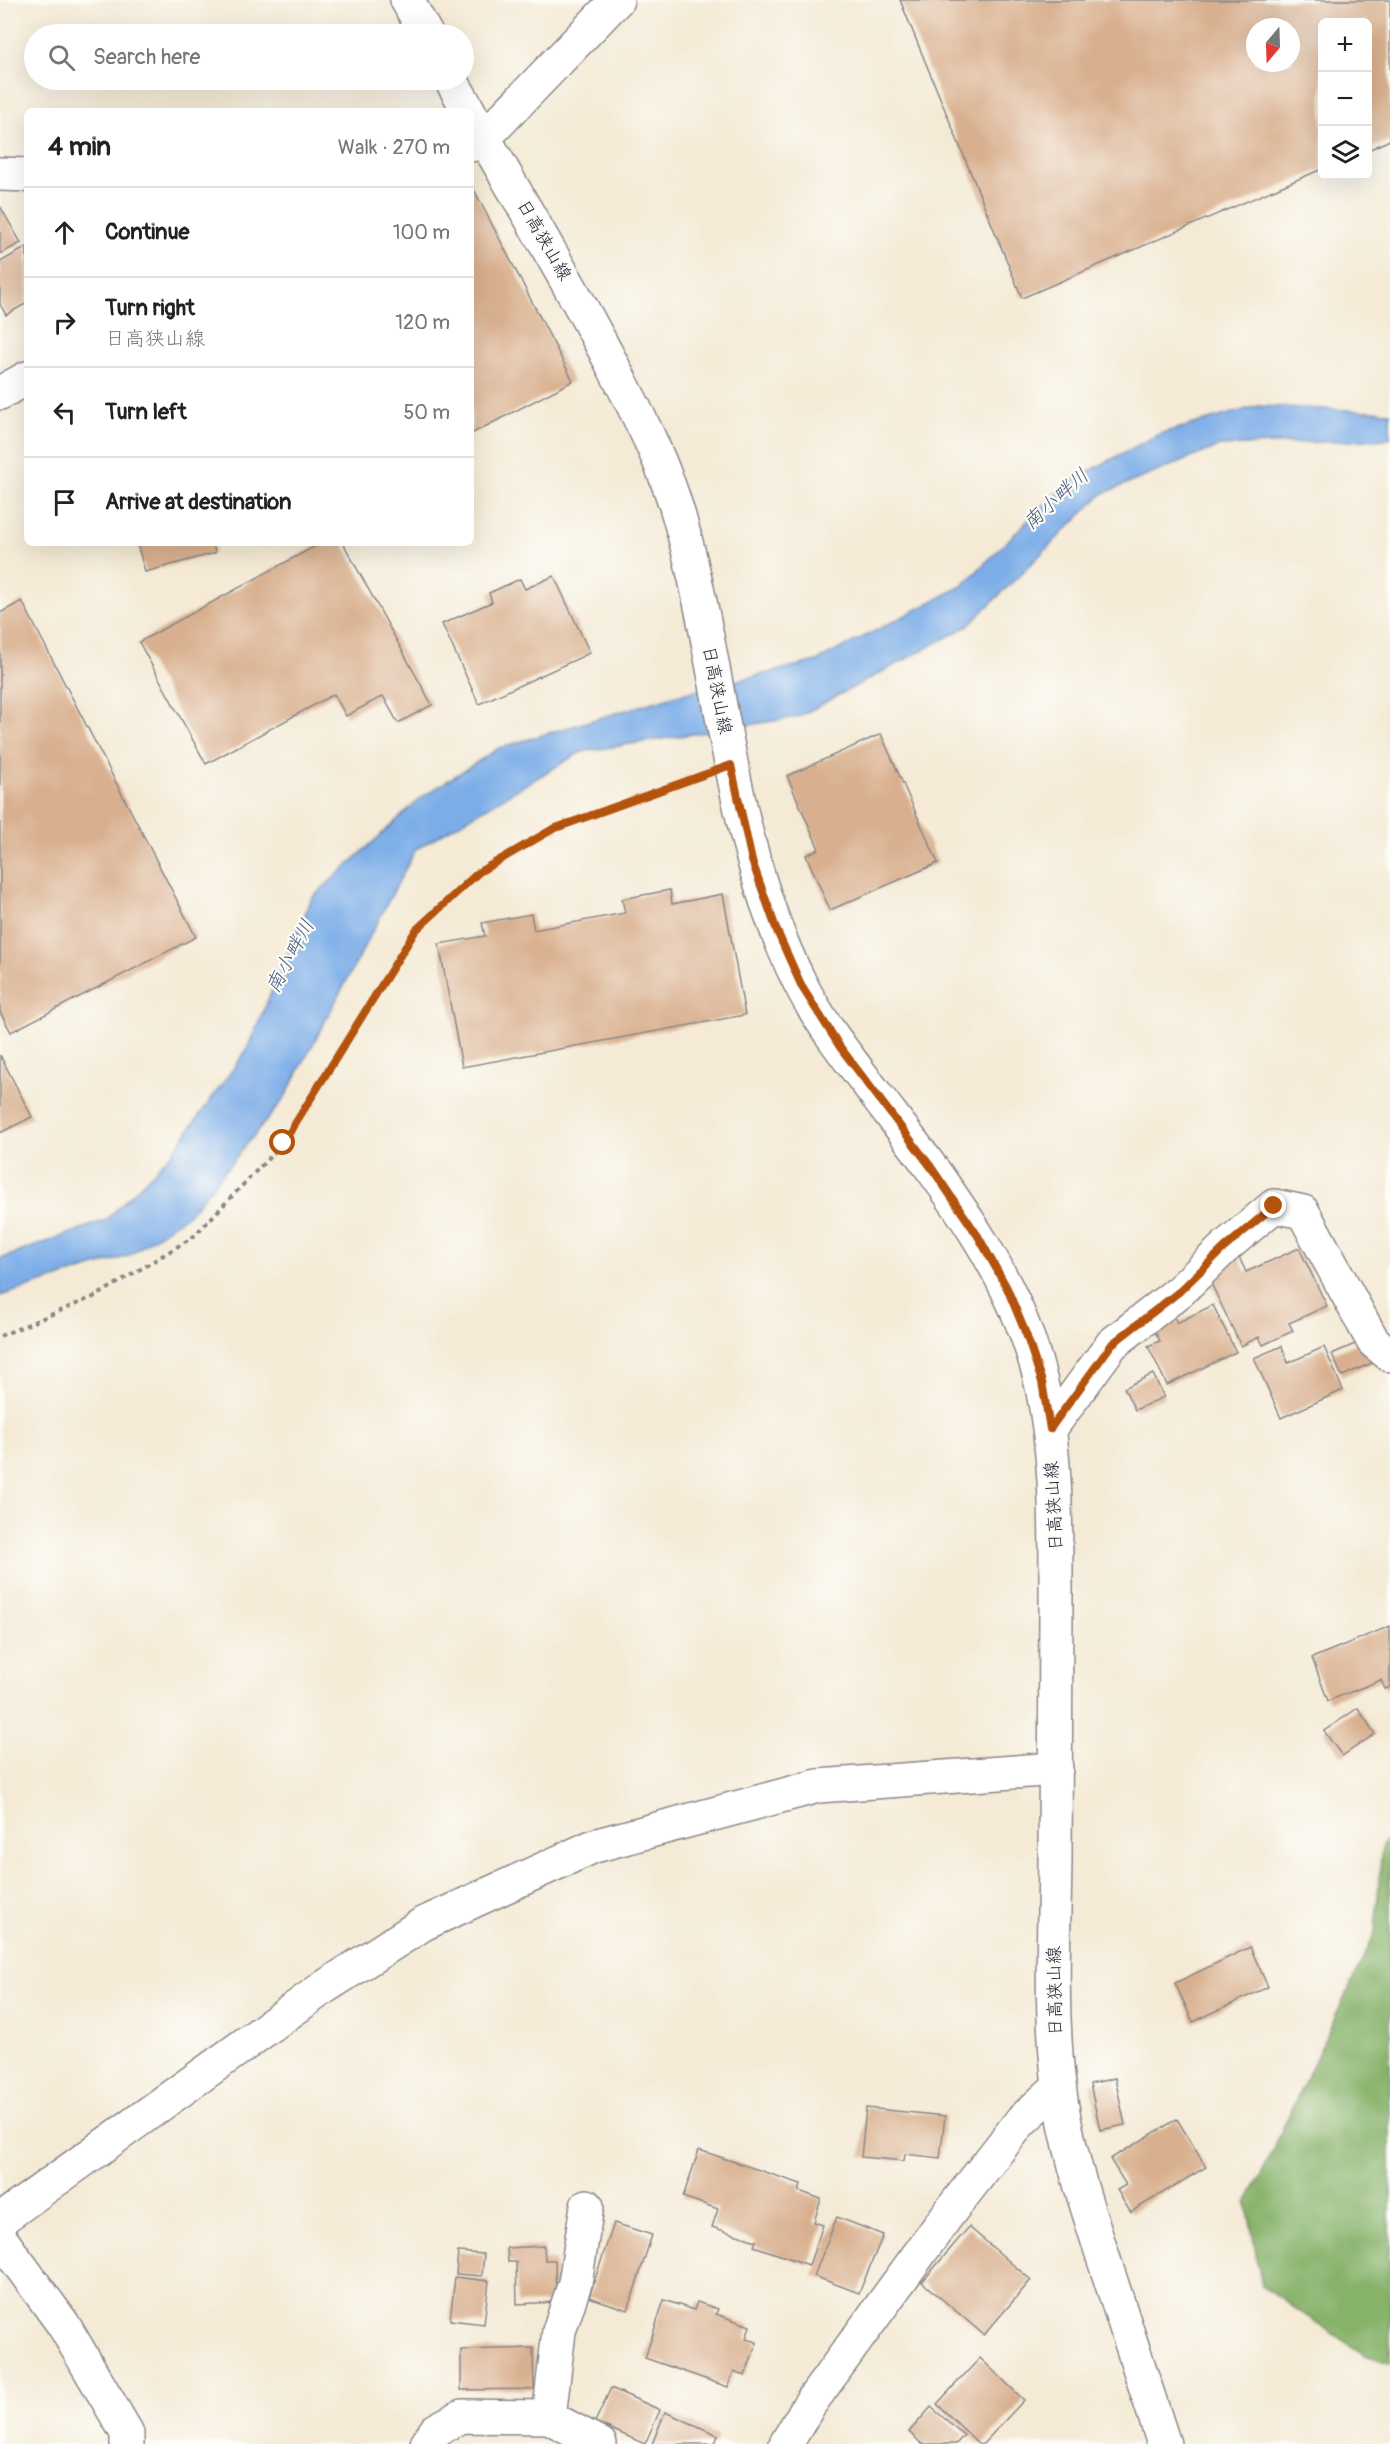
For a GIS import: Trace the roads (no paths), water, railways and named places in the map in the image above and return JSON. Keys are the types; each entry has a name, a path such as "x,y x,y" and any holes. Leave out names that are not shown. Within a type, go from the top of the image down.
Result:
{"street":[{"path":"407,0 420,24"},
{"path":"474,127 617,0"},
{"name":"日高狭山線","path":"456,90 465,108"},
{"name":"日高狭山線","path":"474,127 583,306 644,426 676,507 697,585 731,765 752,861 777,931 802,987 840,1047 931,1167 978,1236 1007,1288 1042,1382 1050,1429 1056,1525 1053,1990 1059,2086 1068,2138 1092,2223 1164,2444"},
{"path":"0,174 24,176"},
{"path":"0,393 24,380"},
{"path":"1050,1429 1112,1344 1180,1291 1224,1248 1274,1206 1303,1212 1373,1341 1390,1354"},
{"path":"0,2220 324,1988 423,1924 594,1846 818,1786 1056,1769"},
{"path":"786,2444 809,2405 949,2213 1021,2121 1059,2086"},
{"path":"549,2417 559,2331 575,2283 587,2206"},
{"path":"0,2238 63,2324 127,2433 127,2444"},
{"path":"426,2444 436,2430 462,2416 549,2417 600,2444"}],"water":[{"name":"南小畔川","path":"1258,406 1390,412 1390,439 1220,446 1102,494 968,626 798,717 581,752 416,849 284,1099 190,1213 128,1256 0,1296 0,1259 106,1220 173,1152 246,1051 312,898 422,797 499,748 677,695 817,661 962,586 1065,484 1159,434"}]}
